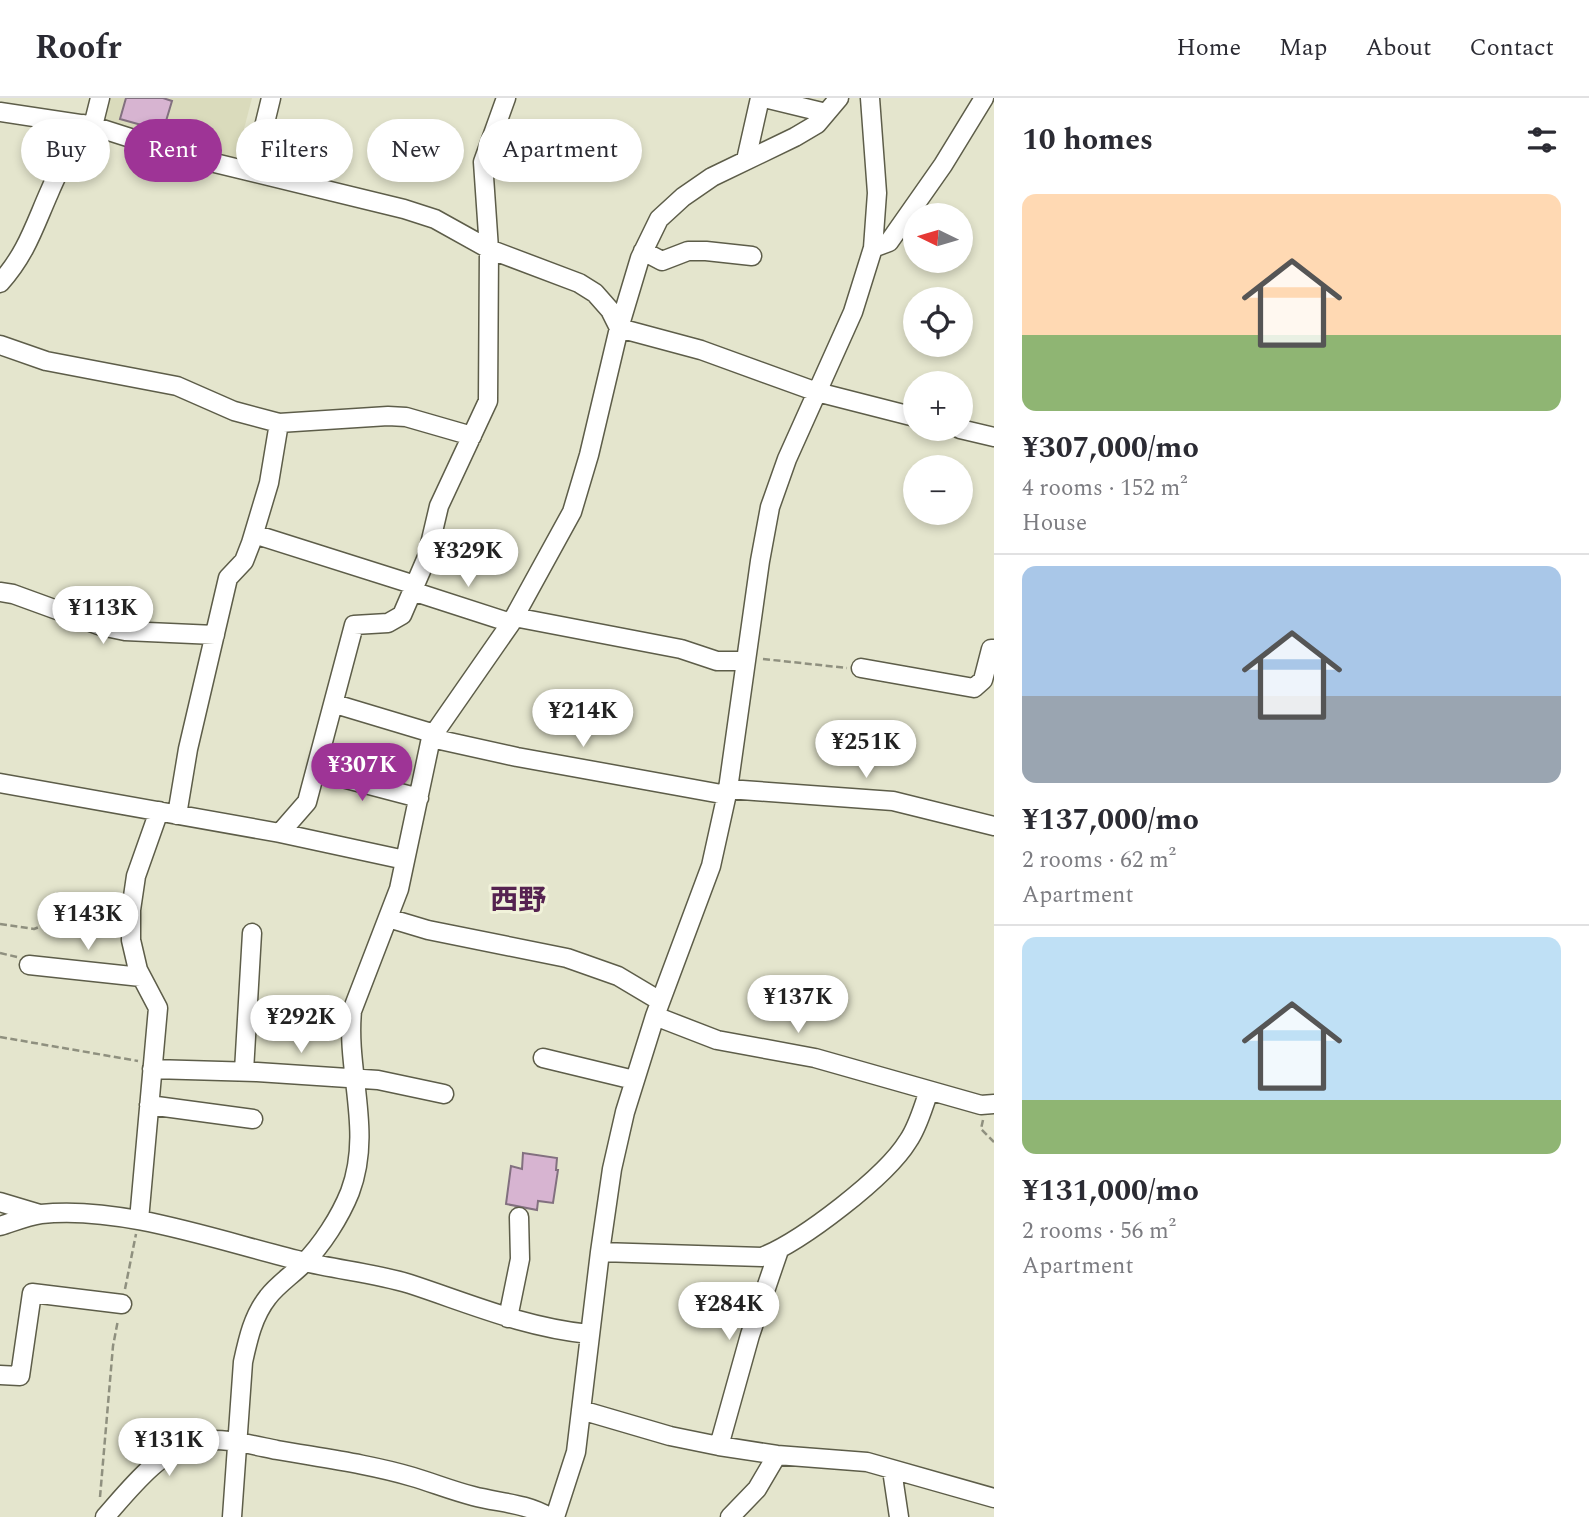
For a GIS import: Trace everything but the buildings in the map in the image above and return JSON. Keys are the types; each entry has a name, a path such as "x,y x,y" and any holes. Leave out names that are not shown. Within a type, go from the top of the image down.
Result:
{"street":[{"path":"91,119 100,98"},
{"path":"266,119 271,98"},
{"path":"280,833 307,802 354,625 388,623 402,615 427,557 439,506 488,401 489,249 483,162 506,98"},
{"path":"746,160 762,98 826,113"},
{"path":"232,1517 243,1362 256,1316 269,1296 324,1240 349,1192 357,1166 360,1153 360,1114 350,1032 352,1011 399,889 433,736 513,620 572,512 589,455 618,328 643,251 659,219 712,177 817,124 839,98"},
{"path":"555,1517 576,1452 612,1169 634,1080 657,1008 711,866 728,792 745,659 770,507 787,459 853,312 873,248 877,193 870,98"},
{"path":"873,248 889,242 943,165 984,98"},
{"path":"8,107 61,119"},
{"path":"110,132 190,157 236,168"},
{"path":"0,283 15,266 34,233 54,182"},
{"path":"294,182 435,219 489,249 579,283 595,293 610,310 618,328"},
{"path":"643,251 662,261 688,251 752,256"},
{"path":"618,328 701,350 817,392 903,414"},
{"path":"0,345 46,361 177,386 234,411 279,423 388,416 406,418 471,436"},
{"path":"177,815 188,749 228,578 243,561 254,534 269,483 279,423"},
{"path":"973,432 994,437"},
{"path":"254,534 513,620 681,649 717,660 745,659"},
{"path":"0,592 125,631 215,635"},
{"path":"860,668 974,688 983,680 991,649 994,649"},
{"path":"335,704 433,736 517,757 728,792 893,801 994,826"},
{"path":"316,771 419,798"},
{"path":"0,783 280,833 405,860"},
{"path":"139,1220 159,1008 138,970 131,940 131,910 136,876 159,811"},
{"path":"388,918 428,930 567,958 618,976 657,1008 717,1040 815,1058 929,1091 990,1104"},
{"path":"244,1071 252,933"},
{"path":"30,965 142,977"},
{"path":"543,1058 634,1080"},
{"path":"152,1066 378,1080 444,1094"},
{"path":"600,1252 762,1257 779,1250 855,1196 880,1174 909,1141 929,1091"},
{"path":"149,1105 253,1119"},
{"path":"0,1202 40,1214 99,1214 139,1220 305,1262 408,1284 508,1318 566,1332 589,1334"},
{"path":"0,1226 40,1214"},
{"path":"508,1318 520,1259 519,1217"},
{"path":"719,1446 750,1335 779,1250"},
{"path":"0,1375 20,1376 32,1293 122,1304"},
{"path":"582,1410 670,1436 719,1446 777,1455 867,1462 994,1498"},
{"path":"102,1510 181,1446 199,1441 237,1442 412,1476 475,1497 521,1504 550,1517"},
{"path":"730,1517 757,1489 777,1455"},
{"path":"892,1470 898,1517"}],"path":[{"path":"745,659 860,668"},
{"path":"0,924 34,929 44,925 59,890"},
{"path":"0,1037 152,1066"},
{"path":"990,1104 981,1129 994,1142"},
{"path":"102,1510 113,1346 139,1220"}],"shaded area":[{"path":"103,98 252,98 247,119 236,119 236,160 222,156 222,119 124,119 124,126 98,117"}],"district":[{"name":"西野","path":"518,900"}]}
